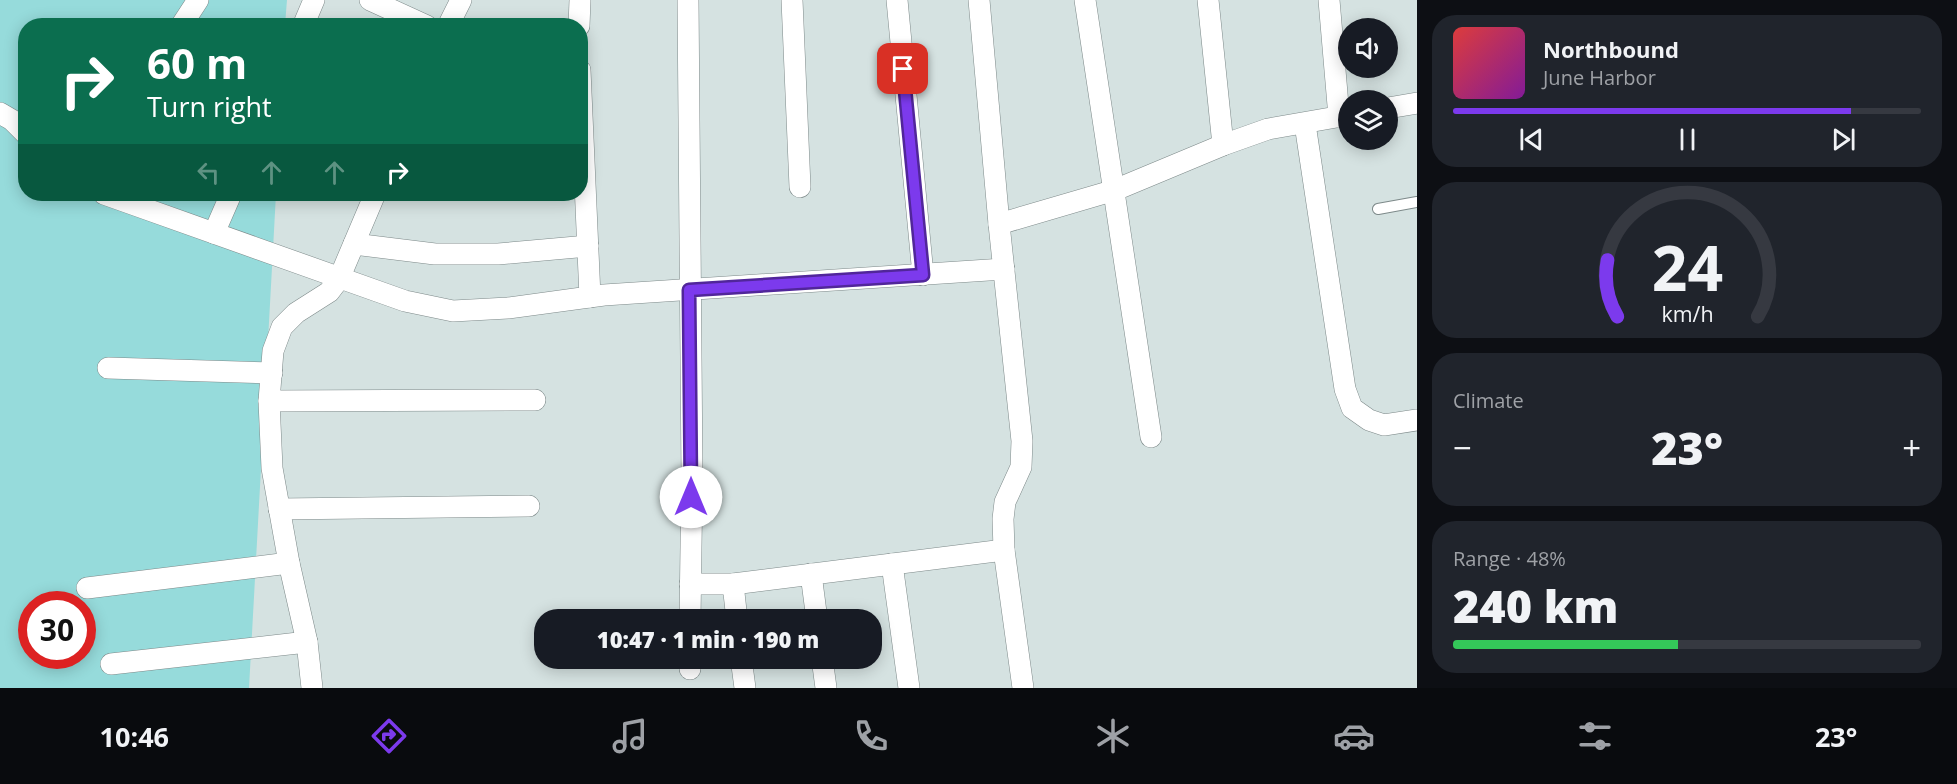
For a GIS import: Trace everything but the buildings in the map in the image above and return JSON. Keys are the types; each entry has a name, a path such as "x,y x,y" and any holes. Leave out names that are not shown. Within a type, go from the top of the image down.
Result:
{"street":[{"path":"186,18 198,0"},
{"path":"306,18 314,0"},
{"path":"370,0 409,18"},
{"path":"452,18 461,0"},
{"path":"579,18 580,0"},
{"path":"688,0 692,475 690,609"},
{"path":"792,0 800,187"},
{"path":"897,0 923,275"},
{"path":"979,0 999,224 1022,441 1021,467 1005,502 1003,519 1004,550 1023,688"},
{"path":"1085,0 1151,437"},
{"path":"1208,0 1224,145"},
{"path":"1329,0 1341,90"},
{"path":"1398,106 1417,103"},
{"path":"0,113 18,126"},
{"path":"999,224 1115,190 1268,129 1338,117"},
{"path":"1305,124 1345,389 1352,408 1369,420 1384,425 1417,420"},
{"path":"124,201 339,279 405,301 453,311 508,308 590,297 1004,269"},
{"path":"214,233 228,201"},
{"path":"312,688 307,642 289,563 272,468 269,401 273,351 282,327 296,313 329,292 339,279 372,201"},
{"path":"586,201 590,297"},
{"path":"354,244 435,254 498,254 588,246"},
{"path":"108,368 272,373"},
{"path":"269,401 535,400"},
{"path":"279,509 529,506"},
{"path":"690,584 733,584 1004,550"},
{"path":"87,588 289,563"},
{"path":"892,564 909,688"},
{"path":"811,574 816,609"},
{"path":"733,584 736,609"},
{"path":"111,664 307,642"},
{"path":"742,669 745,688"},
{"path":"823,669 826,688"}],"lane":[{"path":"1378,209 1417,202"}],"shaded area":[{"path":"0,0 287,0 286,18 18,18 18,201 276,201 249,688 0,688"}],"route":[{"path":"691,497 689,290 923,275 903,69"}]}
